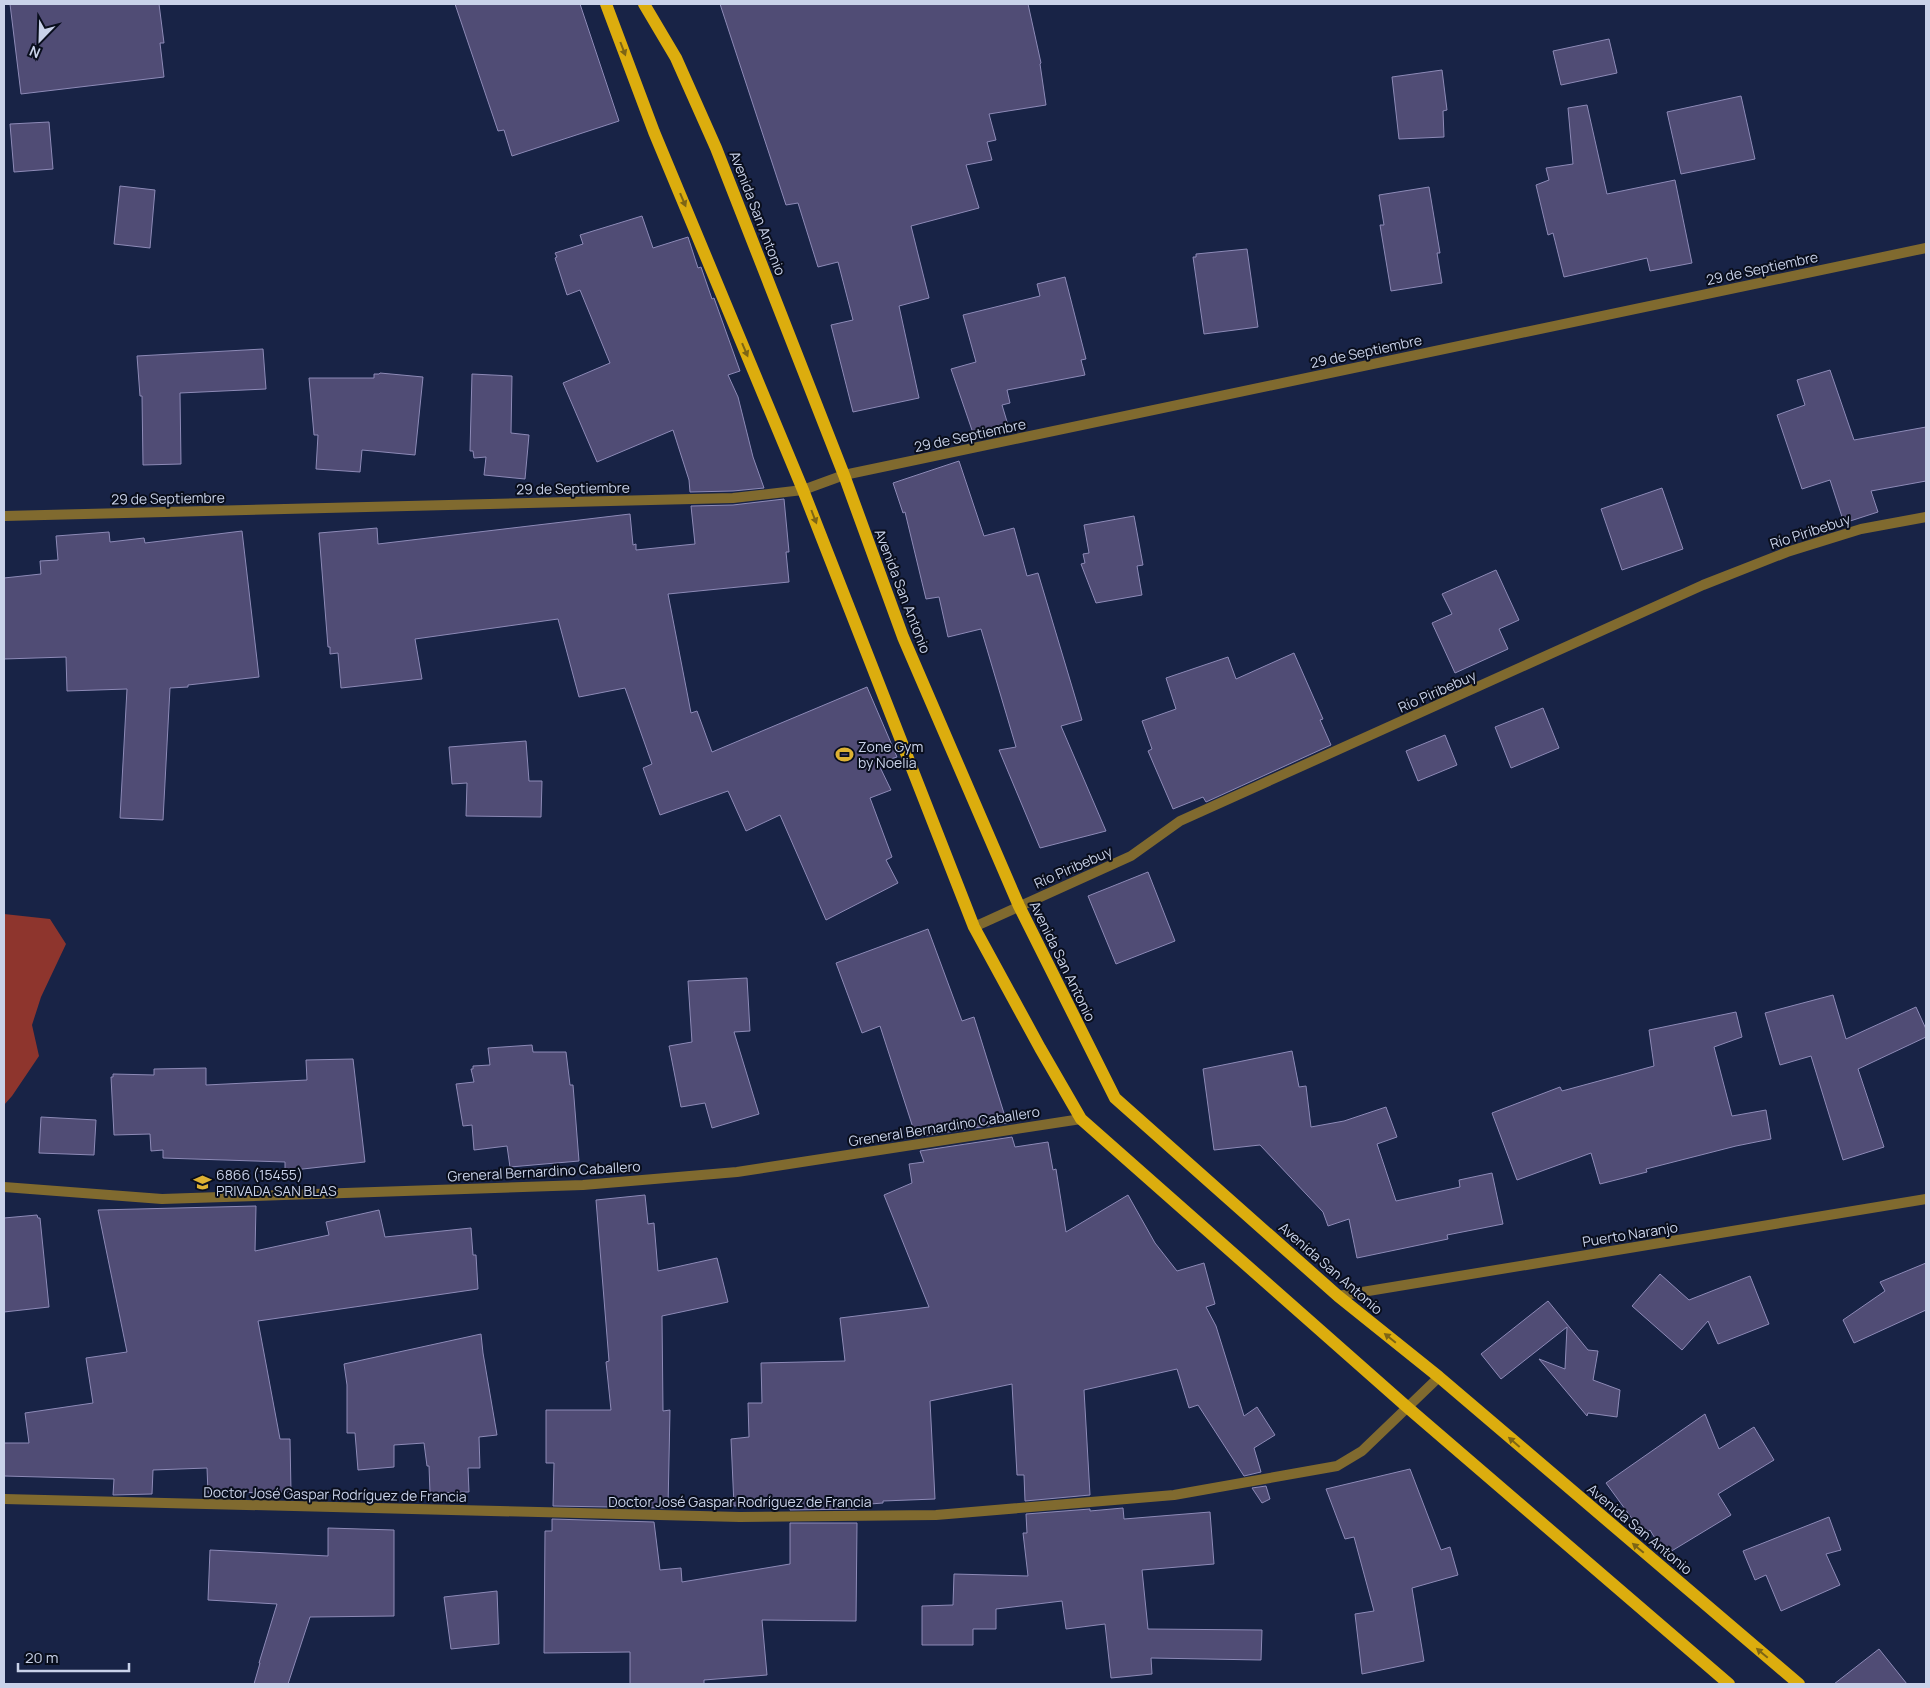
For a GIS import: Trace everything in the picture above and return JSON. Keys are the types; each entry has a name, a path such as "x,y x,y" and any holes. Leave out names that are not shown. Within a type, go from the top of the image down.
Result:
{"main road":[{"path":"606,4 654,132 803,490 974,927 1081,1119 1407,1407 1729,1684"},
{"name":"Avenida San Antonio","path":"644,4 676,58 716,148 844,475 903,637 1019,906 1115,1098 1338,1296 1439,1377 1799,1684"}],"street":[{"name":"29 de Septiembre","path":"4,516 732,498 803,490 844,475 1926,248"},
{"name":"Río Piribebuy","path":"974,927 1131,856 1180,821 1703,586 1796,549 1861,529 1926,517"},
{"name":"Greneral Bernardino Caballero","path":"4,1187 162,1199 583,1185 738,1172 1081,1119"},
{"name":"Puerto Naranjo","path":"1338,1296 1926,1199"},
{"name":"Doctor José Gaspar Rodríguez de Francia","path":"4,1499 740,1517 936,1515 1174,1495 1337,1466 1362,1451 1439,1377"}],"shaded area":[{"path":"4,914 50,919 66,944 41,997 32,1025 39,1056 4,1105"}],"building":[{"path":"10,4 159,4 164,43 160,43 164,77 21,94"},
{"path":"455,4 580,4 619,121 512,156 504,130 498,131"},
{"path":"720,4 1028,4 1041,63 1046,105 989,114 996,140 987,142 992,160 966,165 979,208 911,226 929,298 899,306 919,398 853,412 831,325 853,320 838,262 818,267 798,203 786,205"},
{"path":"1609,39 1617,73 1561,85 1553,51"},
{"path":"1442,70 1447,110 1443,111 1444,137 1399,139 1392,77"},
{"path":"1741,96 1755,159 1681,174 1667,112"},
{"path":"1587,105 1607,194 1675,180 1692,263 1650,271 1647,258 1564,277 1553,233 1548,235 1536,185 1549,180 1546,168 1573,164 1568,108"},
{"path":"49,122 53,169 14,172 10,124"},
{"path":"120,186 155,190 150,248 114,244"},
{"path":"1429,187 1440,253 1437,253 1442,283 1391,291 1380,225 1384,225 1379,195"},
{"path":"642,216 653,248 688,237 698,268 701,267 712,299 714,298 740,371 728,375 738,397 753,457 764,488 690,492 689,480 673,430 597,462 563,383 610,363 580,290 567,295 555,253 583,244 580,235"},
{"path":"1247,249 1258,327 1204,334 1193,257 1196,257 1196,254"},
{"path":"1065,277 1086,359 1081,360 1085,375 1007,390 1010,403 1002,405 1008,425 974,436 951,369 976,362 963,315 1040,296 1037,284"},
{"path":"263,349 266,389 180,393 181,464 143,465 142,396 140,396 137,356"},
{"path":"1830,370 1854,440 1926,427 1926,481 1871,491 1878,512 1844,523 1830,480 1802,489 1777,415 1805,405 1797,380"},
{"path":"374,374 423,377 415,455 362,450 360,472 316,469 318,435 314,435 309,378 374,378"},
{"path":"472,374 512,376 511,433 529,435 525,479 484,475 486,457 474,458 473,451 470,451"},
{"path":"959,461 984,536 1014,528 1027,576 1038,573 1082,720 1061,726 1106,831 1040,848 999,750 1016,747 981,629 948,637 939,597 926,599 905,512 903,513 893,483"},
{"path":"1662,488 1683,549 1622,570 1601,509"},
{"path":"784,499 789,552 786,552 789,582 668,594 691,713 697,711 712,752 867,687 897,757 878,763 891,790 870,798 892,857 886,860 898,883 826,920 780,815 746,831 728,791 660,815 643,768 652,764 625,688 579,697 558,619 415,639 422,679 341,688 338,653 330,654 330,647 328,647 319,533 377,528 378,544 630,514 633,545 636,544 636,550 695,544 691,506 733,505"},
{"path":"1134,516 1143,565 1137,566 1142,595 1096,603 1081,564 1085,563 1083,554 1089,553 1084,525"},
{"path":"242,531 259,677 170,688 163,820 120,818 127,689 67,691 66,657 4,659 4,578 41,574 40,561 58,560 56,536 109,532 110,542 144,538 145,543"},
{"path":"1496,570 1519,620 1499,629 1508,649 1455,673 1432,623 1452,614 1442,594"},
{"path":"1294,653 1323,719 1320,720 1331,745 1206,802 1203,797 1173,809 1148,751 1152,749 1142,721 1176,709 1166,678 1228,657 1236,679"},
{"path":"1543,708 1559,748 1511,768 1495,727"},
{"path":"1445,735 1457,765 1418,781 1406,751"},
{"path":"526,741 529,781 542,781 541,817 466,816 467,783 452,784 449,747"},
{"path":"1148,872 1175,941 1116,964 1088,896"},
{"path":"928,929 962,1021 974,1017 1007,1123 916,1137 880,1026 862,1033 836,963"},
{"path":"747,978 750,1031 734,1032 759,1114 712,1128 705,1103 681,1107 669,1046 692,1042 688,981"},
{"path":"1833,995 1846,1039 1916,1007 1926,1029 1926,1037 1858,1069 1884,1147 1843,1160 1811,1056 1780,1065 1765,1013"},
{"path":"1736,1012 1742,1037 1714,1047 1732,1116 1766,1110 1771,1139 1646,1169 1647,1172 1600,1184 1591,1153 1517,1180 1492,1113 1560,1087 1562,1091 1654,1066 1649,1030"},
{"path":"532,1045 533,1052 566,1052 570,1085 573,1085 579,1161 510,1167 507,1146 474,1150 472,1125 463,1126 456,1084 474,1082 471,1069 473,1069 473,1066 490,1065 488,1048"},
{"path":"1292,1051 1299,1087 1306,1086 1311,1127 1344,1121 1386,1107 1397,1137 1377,1144 1396,1201 1460,1187 1459,1180 1492,1173 1503,1224 1447,1235 1448,1239 1357,1258 1349,1219 1328,1226 1323,1212 1260,1145 1214,1150 1203,1069"},
{"path":"353,1059 365,1162 285,1171 285,1162 163,1158 163,1150 151,1151 150,1134 114,1135 111,1077 113,1077 113,1074 154,1075 154,1069 206,1068 206,1085 307,1080 306,1060"},
{"path":"41,1117 96,1120 94,1155 39,1153"},
{"path":"1012,1137 1015,1147 1048,1142 1053,1170 1056,1169 1066,1232 1128,1195 1155,1243 1177,1271 1204,1263 1215,1304 1206,1307 1216,1326 1244,1416 1257,1407 1275,1435 1254,1448 1261,1472 1244,1476 1198,1405 1189,1408 1177,1369 1084,1390 1090,1495 1025,1501 1024,1475 1017,1475 1012,1384 930,1401 935,1499 883,1501 883,1503 857,1505 857,1509 790,1510 790,1506 734,1506 731,1439 749,1437 748,1403 762,1403 761,1363 845,1361 840,1318 929,1307 884,1195 912,1183 909,1164 924,1162 920,1151"},
{"path":"645,1195 648,1224 654,1223 658,1271 717,1258 728,1302 662,1316 663,1411 670,1410 668,1508 553,1506 554,1463 546,1463 546,1410 611,1410 606,1362 609,1361 596,1200"},
{"path":"256,1206 255,1251 329,1235 326,1222 379,1210 385,1237 471,1228 473,1255 476,1255 478,1289 258,1321 280,1439 290,1439 291,1492 208,1493 207,1468 153,1470 152,1494 113,1495 114,1479 4,1476 4,1443 29,1443 25,1413 93,1403 86,1358 127,1352 98,1210"},
{"path":"37,1215 40,1218 49,1307 4,1312 4,1218"},
{"path":"1926,1263 1926,1310 1854,1343 1843,1320 1885,1291 1880,1282"},
{"path":"1660,1274 1689,1300 1750,1276 1769,1324 1718,1344 1708,1321 1682,1350 1632,1306"},
{"path":"1548,1301 1588,1350 1598,1351 1593,1380 1620,1390 1617,1417 1588,1413 1587,1416 1539,1359 1565,1369 1567,1327 1501,1379 1481,1354"},
{"path":"481,1334 497,1435 479,1437 480,1468 468,1468 469,1492 430,1493 429,1466 427,1466 424,1443 394,1445 394,1467 358,1470 355,1433 347,1433 347,1385 344,1364"},
{"path":"1705,1414 1719,1449 1754,1427 1774,1460 1718,1494 1731,1515 1665,1555 1650,1530 1644,1535 1606,1483"},
{"path":"1410,1469 1441,1550 1450,1547 1458,1575 1412,1588 1424,1661 1362,1674 1355,1614 1374,1611 1354,1537 1345,1539 1326,1489"},
{"path":"1266,1486 1270,1499 1262,1503 1252,1488"},
{"path":"1123,1508 1124,1519 1210,1512 1214,1564 1142,1570 1148,1629 1262,1630 1261,1660 1151,1658 1152,1674 1111,1678 1105,1624 1066,1629 1062,1601 996,1609 996,1629 973,1629 973,1645 922,1645 922,1606 953,1605 954,1574 1028,1576 1023,1533 1027,1533 1026,1514"},
{"path":"1829,1517 1841,1550 1826,1554 1840,1585 1781,1611 1766,1575 1755,1580 1743,1551"},
{"path":"552,1519 654,1522 660,1570 681,1568 682,1582 790,1564 790,1523 857,1523 856,1621 762,1620 767,1675 704,1680 704,1684 630,1684 630,1652 544,1653 545,1531 552,1531"},
{"path":"328,1528 394,1530 394,1616 310,1617 288,1684 254,1684 277,1604 208,1600 210,1550 328,1556"},
{"path":"497,1591 499,1644 451,1649 444,1597"},
{"path":"1879,1649 1907,1684 1834,1684"}],"place":[{"name":"Zone Gym by Noelia","path":"844,754"},
{"name":"6866 (15455) PRIVADA SAN BLAS","path":"202,1182"}]}
